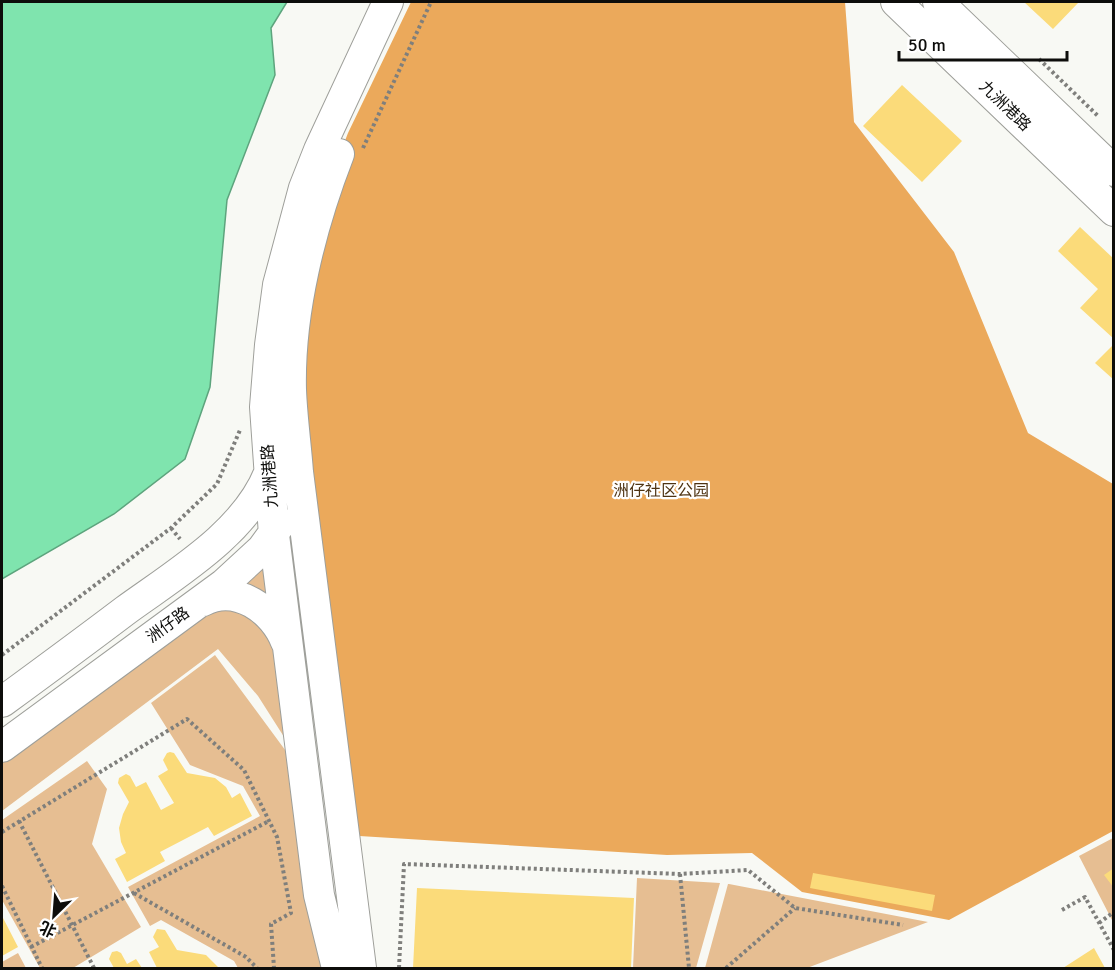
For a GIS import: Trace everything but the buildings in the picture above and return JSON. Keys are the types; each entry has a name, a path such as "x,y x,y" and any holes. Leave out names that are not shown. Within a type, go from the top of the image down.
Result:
{"street":[{"name":"九洲港路","path":"361,969 314,598 284,473 265,406 270,345 279,285 304,188 319,150 388,2"},
{"name":"九洲港路","path":"284,473 294,331 314,229 329,179 347,133 411,2"},
{"name":"九洲港路","path":"896,2 1113,211"},
{"name":"九洲港路","path":"938,2 1113,171"},
{"name":"洲仔路","path":"2,747 195,605 244,566 274,535 290,504 284,473"},
{"path":"194,560 228,531 259,496 284,473"},
{"path":"2,702 194,560 214,547 248,533 274,535 290,545 302,563 314,598"},
{"path":"274,535 319,895 337,969"},
{"path":"195,605 212,596 223,594 246,599 276,623 289,651"}],"path":[{"path":"362,151 431,2"},
{"path":"2,655 171,528 217,484 244,421"},
{"path":"2,832 187,719 244,770 277,837 291,913 271,924 274,969"},
{"path":"19,821 94,969"},
{"path":"31,947 269,821"},
{"path":"399,969 404,864 680,874 748,870 795,908 903,925"},
{"path":"680,874 689,969"},
{"path":"2,886 42,969"},
{"path":"134,893 246,957 257,969"},
{"path":"1062,910 1085,897 1113,950"},
{"path":"726,969 795,908"},
{"path":"1099,923 1113,912"}],"shaded area":[{"path":"2,2 287,2 271,28 275,75 227,200 210,387 185,459 114,514 2,579"},
{"path":"271,554 293,751 258,696 218,649 2,811 2,753"},
{"path":"215,655 291,758 330,968 238,968 234,961 161,920 150,926 128,887 260,816 243,786 190,765 151,703"},
{"path":"87,761 107,789 92,844 141,927 73,968 40,968 2,900 2,820"},
{"path":"1113,838 1113,922 1079,856"},
{"path":"637,878 720,883 696,968 633,968"},
{"path":"728,884 928,922 807,968 705,968"},
{"path":"18,953 26,968 2,968 2,962"}],"green space":[{"name":"洲仔社区公园","path":"411,2 845,2 854,122 954,252 1028,433 1113,484 1113,831 949,920 802,892 752,853 667,855 343,835 291,389 330,179 348,133"}]}
